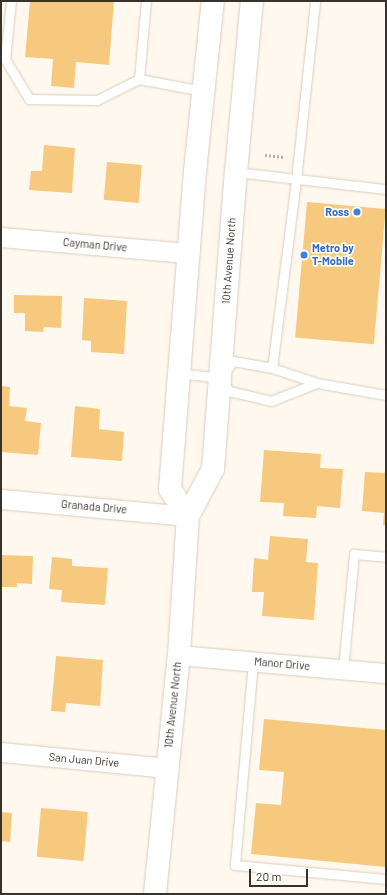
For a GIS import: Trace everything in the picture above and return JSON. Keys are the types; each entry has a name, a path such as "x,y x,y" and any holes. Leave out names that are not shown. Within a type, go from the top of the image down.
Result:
{"street":[{"path":"188,516 170,489 202,91 213,1"},
{"name":"10th Avenue North","path":"155,894 166,768 179,655 188,516 213,469 236,172 252,1"},
{"name":"Cayman Drive","path":"1,237 189,253"},
{"name":"Granada Drive","path":"1,499 188,516"},
{"name":"Manor Drive","path":"179,655 386,673"},
{"name":"San Juan Drive","path":"1,752 166,768"}],"lane":[{"path":"10,1 5,59 29,99 97,100 139,79 202,91"},
{"path":"139,79 146,1"},
{"path":"272,368 296,180 315,1"},
{"path":"236,172 386,189"},
{"path":"220,378 233,361 272,368 317,383 386,395"},
{"path":"179,373 220,378 230,391 271,401 317,383"},
{"path":"343,670 354,554 386,557"},
{"path":"253,662 235,865 386,878"}],"path":[{"path":"265,154 291,158"}],"building":[{"path":"30,1 114,1 109,65 76,62 74,88 51,86 53,59 25,57"},
{"path":"44,145 75,148 72,193 29,190 31,171 42,171"},
{"path":"107,162 142,165 139,203 104,200"},
{"path":"307,202 386,209 374,344 295,337"},
{"path":"14,295 62,296 61,328 44,327 43,332 25,331 25,313 14,313"},
{"path":"84,298 127,301 124,354 91,352 91,341 82,340"},
{"path":"1,386 10,387 9,406 27,408 25,421 41,423 38,455 1,452"},
{"path":"75,406 100,409 99,429 124,432 122,461 71,457"},
{"path":"264,450 321,454 320,468 343,469 340,508 317,506 316,518 283,516 284,503 260,502"},
{"path":"365,472 386,473 386,525 383,525 384,513 362,511"},
{"path":"270,536 308,539 306,562 318,563 314,620 262,616 264,592 252,592 254,558 268,560"},
{"path":"1,555 33,556 32,584 17,583 17,587 1,587"},
{"path":"52,557 72,559 72,566 108,568 105,605 61,602 62,590 49,589"},
{"path":"56,656 103,660 100,706 66,703 65,712 51,711"},
{"path":"264,719 386,730 386,867 251,854 256,803 281,805 284,772 259,770"},
{"path":"41,808 88,812 84,861 37,857"},
{"path":"1,812 12,813 10,842 1,841"}],"place":[{"name":"Ross","path":"357,212"},
{"name":"Metro by T-Mobile","path":"304,255"}]}
